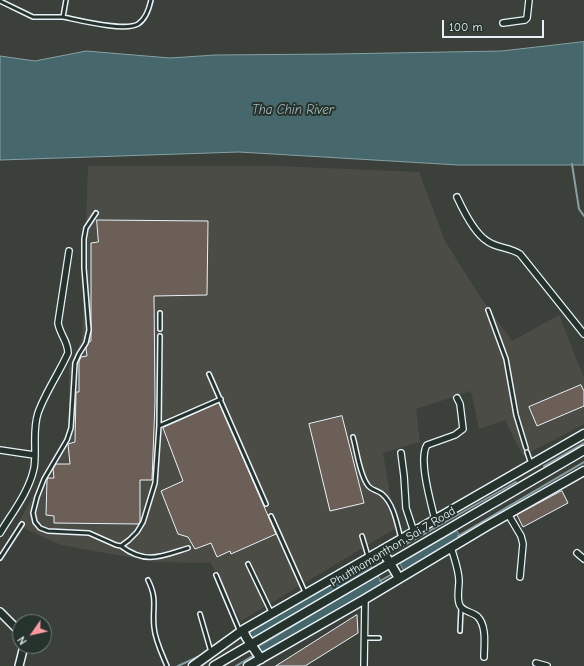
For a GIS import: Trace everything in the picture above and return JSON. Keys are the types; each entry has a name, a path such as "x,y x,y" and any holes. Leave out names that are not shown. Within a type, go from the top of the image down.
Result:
{"main road":[{"path":"193,666 241,631 584,434"},
{"name":"Phutthamonthon Sai 7 Road","path":"214,666 389,562 584,450"},
{"path":"528,465 531,480"},
{"path":"248,666 584,471"},
{"path":"382,550 399,578"},
{"path":"241,631 261,659"}],"street":[{"path":"503,23 525,20 527,18 529,0"},
{"path":"457,197 465,214 480,235 487,241 512,249 520,254 584,334"},
{"path":"0,533 25,491 34,468 34,434 38,413 68,353 68,345 58,324 69,251"},
{"path":"435,520 425,470 424,452 427,445 455,435 463,429 458,398"},
{"path":"0,450 34,455"},
{"path":"401,453 406,508 414,532"},
{"path":"508,514 521,536 523,544 520,577"},
{"path":"451,547 459,580 459,604 461,608 472,612 482,624 484,657"},
{"path":"577,553 584,559"},
{"path":"364,666 365,599"},
{"path":"0,612 12,624"},
{"path":"20,666 22,654"},
{"path":"536,663 547,666"}],"lane":[{"path":"63,16 66,0"},
{"path":"0,1 33,17 63,16 95,24 131,27 138,25 145,18 151,0"},
{"path":"96,213 86,228 84,239 84,268 89,330 86,343 75,363 71,428 67,440 44,479 37,497 33,513 35,522 40,528 48,531 89,533 131,551 153,558 188,548"},
{"path":"488,310 506,359 516,415 526,448"},
{"path":"160,313 160,329"},
{"path":"121,546 137,532 155,484 159,426 160,336"},
{"path":"209,374 266,504"},
{"path":"159,426 221,399"},
{"path":"353,437 364,478 369,488 381,494 387,500 396,519 401,539"},
{"path":"527,452 528,465"},
{"path":"271,516 306,594"},
{"path":"0,558 22,524"},
{"path":"362,536 368,558"},
{"path":"248,564 272,614"},
{"path":"216,575 241,631"},
{"path":"148,580 154,601 154,627 156,639 167,666"},
{"path":"460,630 461,608"},
{"path":"200,614 211,652"},
{"path":"364,638 379,638"}],"shaded area":[{"path":"88,166 276,166 419,172 445,241 481,298 512,341 559,315 584,378 584,388 581,389 584,395 584,424 523,456 505,420 479,429 471,391 416,409 420,442 383,453 396,528 241,621 211,563 156,562 61,545 17,525 69,434 69,368 82,339"}],"water":[{"name":"Tha Chin River","path":"584,42 584,165 458,165 239,152 0,160 0,56 35,61 86,51 170,58 215,55 501,51"},
{"path":"457,531 461,538 404,571 400,564"},
{"path":"368,562 373,569 252,639 248,634"},
{"path":"378,576 383,584 260,653 258,648 260,646"}],"building":[{"path":"97,220 208,221 207,295 154,296 155,402 152,480 140,480 140,522 138,524 54,523 54,516 46,515 47,480 48,478 54,478 53,469 56,464 70,464 68,444 75,442 76,392 79,392 79,361 81,357 87,356 86,348 91,341 91,243 98,242"},
{"path":"581,385 584,391 584,406 537,426 529,407"},
{"path":"219,403 276,534 231,554 230,551 217,557 211,543 195,549 188,537 178,534 161,491 183,481 163,428"},
{"path":"342,416 364,503 330,511 309,424"},
{"path":"562,491 568,503 523,527 517,515"},
{"path":"357,615 358,633 305,666 276,666"}],"waterway":[{"path":"572,164 579,209 584,216"},
{"path":"544,466 584,443"},
{"path":"458,536 584,462"},
{"path":"387,555 516,482"},
{"path":"370,565 383,557"},
{"path":"380,581 394,573"},
{"path":"236,666 256,654"},
{"path":"178,666 202,655"}]}
